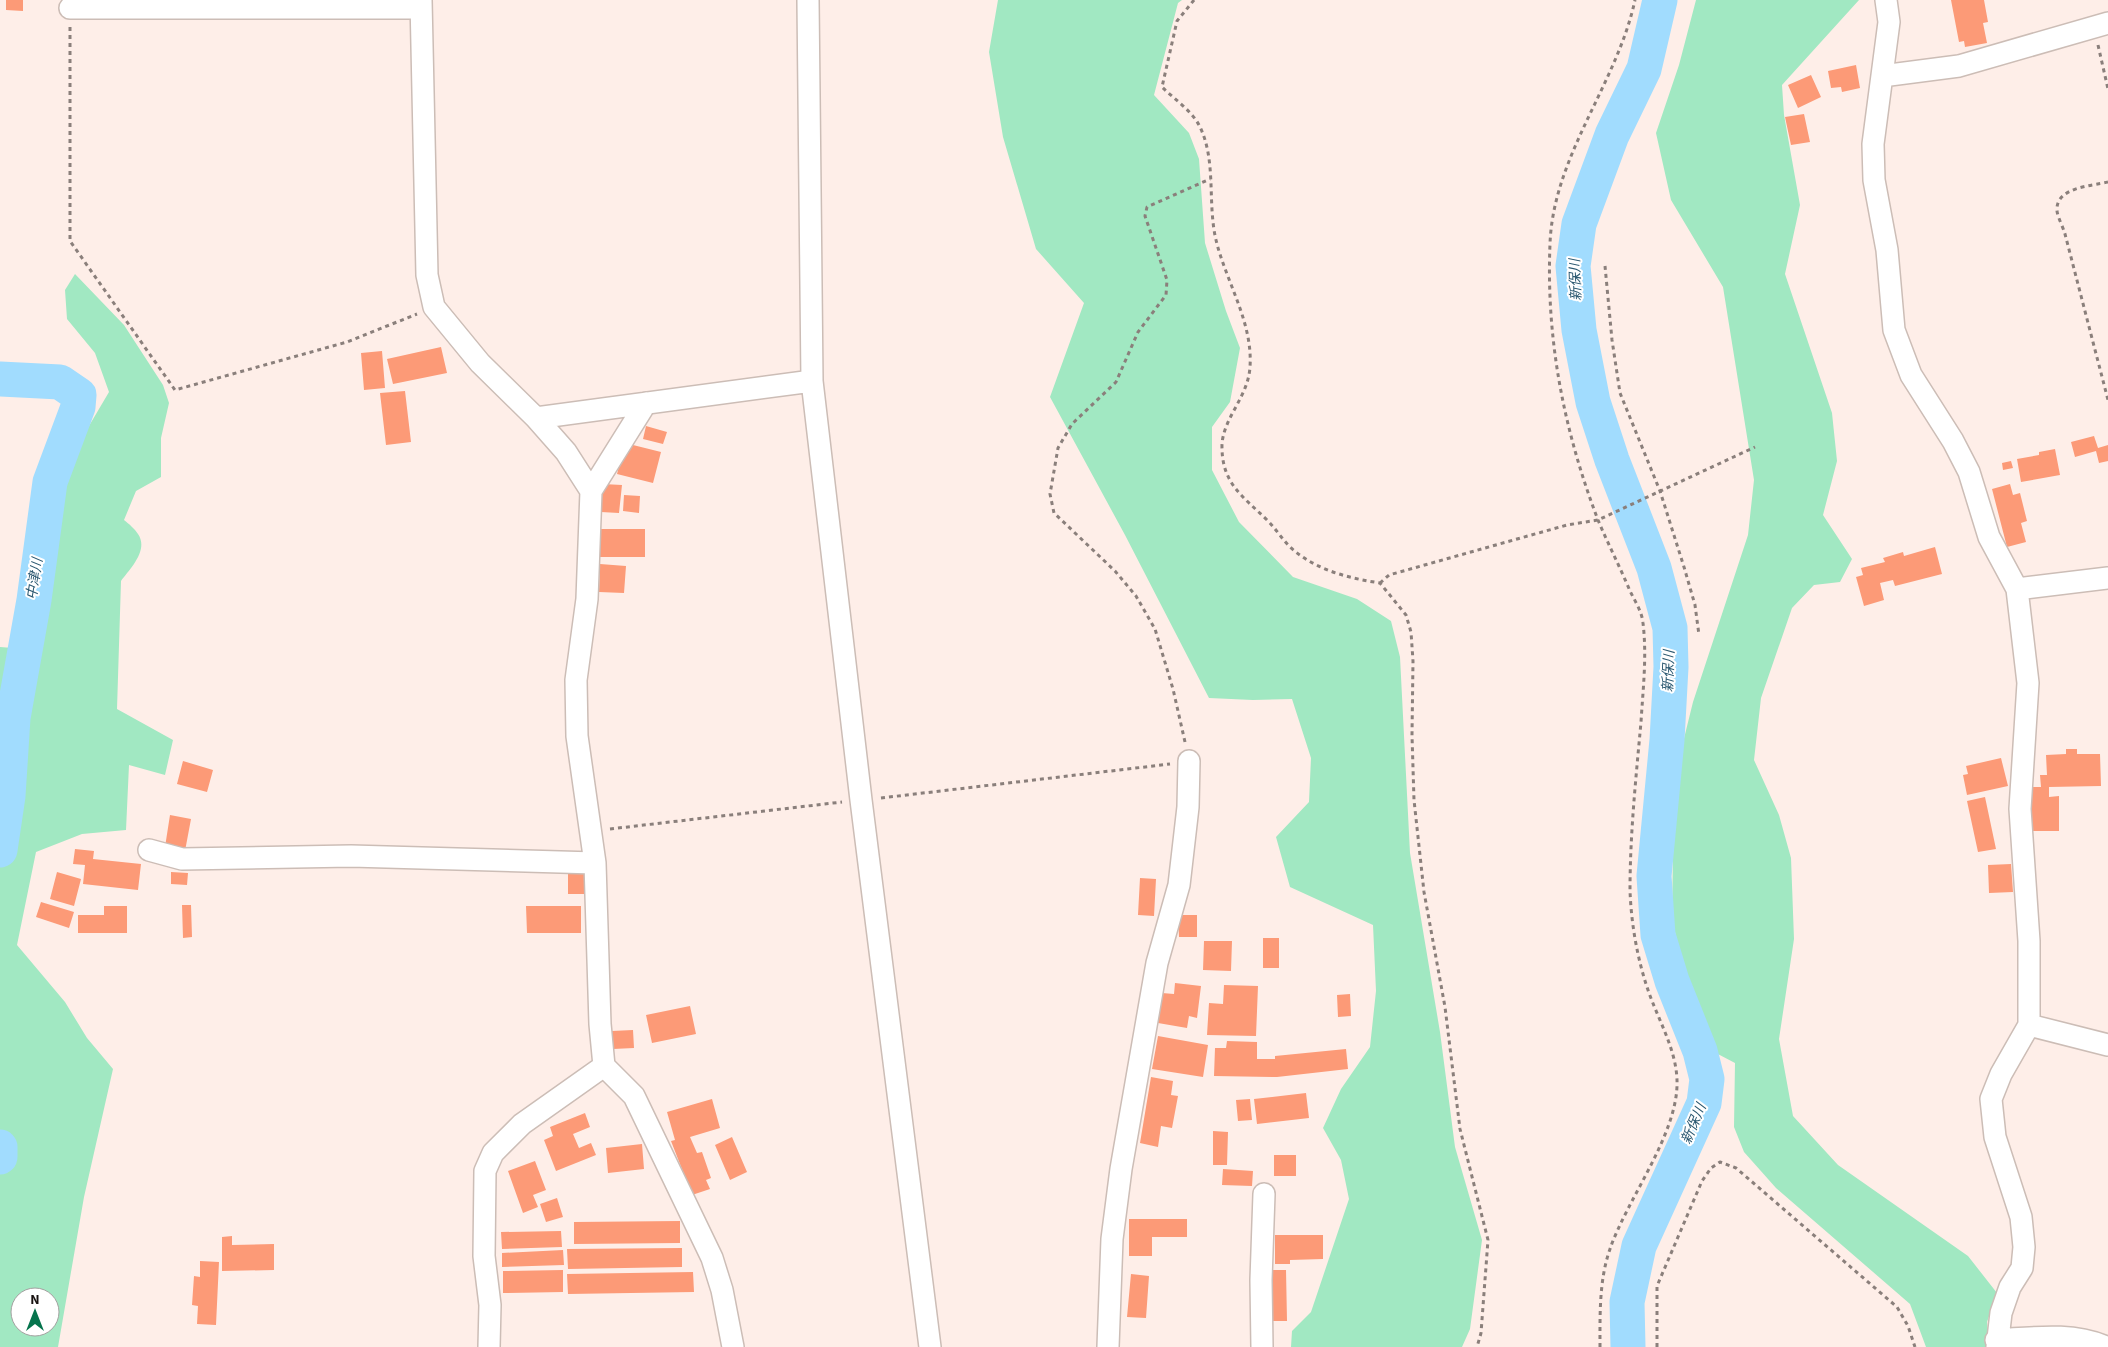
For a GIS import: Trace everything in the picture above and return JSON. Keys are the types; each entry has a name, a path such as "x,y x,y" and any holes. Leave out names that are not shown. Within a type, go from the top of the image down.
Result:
{"street":[{"path":"808,0 812,381 861,800 930,1347"},
{"path":"1886,0 1889,22 1873,144 1874,180 1887,250 1894,330 1911,375 1953,441 1969,472 1989,537 2018,589 2028,683 2020,809 2029,941 2030,1025 2001,1074 1991,1098 1995,1137 2021,1217 2024,1247 2022,1268 2010,1287 2004,1304 1996,1343 2069,1336 2094,1341 2106,1347"},
{"path":"70,8 421,4 427,274 434,307 480,363 536,418 566,452 591,492"},
{"path":"1882,76 1959,66 2101,25"},
{"path":"536,418 812,381"},
{"path":"646,403 591,492 587,599 576,680 577,736 595,862 600,1024 604,1066 634,1096 712,1258 722,1290 733,1347"},
{"path":"2018,589 2108,578"},
{"path":"1108,1347 1112,1238 1121,1169 1157,964 1179,884 1188,807 1189,761"},
{"path":"149,850 182,859 351,856 595,862"},
{"path":"2030,1025 2108,1045"},
{"path":"489,1347 490,1305 484,1256 485,1170 493,1153 522,1124 604,1066"},
{"path":"1262,1347 1261,1280 1264,1194"}],"path":[{"path":"1194,0 1177,21 1162,86 1198,124 1209,150 1216,240 1250,343 1250,367 1246,390 1230,419 1222,442 1224,466 1231,484 1270,522 1290,547 1305,558 1345,577 1380,584 1406,615 1411,632 1414,800 1424,892 1445,1008 1460,1129 1488,1240 1481,1333 1477,1347"},
{"path":"1600,1347 1600,1298 1609,1251 1634,1194 1662,1140 1673,1109 1678,1085 1676,1062 1647,986 1634,932 1630,891 1635,786 1645,666 1643,619 1598,520 1565,417 1557,375 1551,313 1550,244 1553,208 1567,166 1630,24 1635,0"},
{"path":"70,8 70,241 175,390 347,342 434,307"},
{"path":"2101,25 2108,88"},
{"path":"592,832 1189,761 1173,689 1155,629 1136,596 1115,571 1054,513 1050,494 1058,448 1072,424 1116,382 1138,332 1166,295 1167,280 1145,216 1147,208 1210,179"},
{"path":"2108,182 2067,192 2060,199 2057,210 2065,234 2108,400"},
{"path":"1605,266 1612,340 1620,393 1660,492 1695,604 1699,635"},
{"path":"1380,584 1390,575 1567,525 1598,520 1755,447"},
{"path":"1657,1347 1657,1286 1702,1181 1711,1168 1720,1162 1736,1168 1897,1307 1908,1326 1915,1347"}],"green space":[{"path":"998,0 1182,0 1178,3 1154,95 1189,133 1199,159 1205,243 1226,311 1240,348 1230,402 1212,427 1212,470 1239,522 1293,577 1357,599 1391,621 1400,657 1410,853 1440,1032 1455,1147 1482,1240 1470,1329 1462,1347 1291,1347 1292,1331 1311,1312 1349,1199 1341,1160 1323,1128 1341,1089 1370,1047 1376,991 1373,925 1290,887 1276,837 1309,802 1311,758 1292,699 1209,698 1125,535 1050,397 1084,303 1036,249 1003,137 989,52"},
{"path":"1696,0 1859,0 1782,85 1784,115 1800,205 1785,274 1832,413 1837,461 1823,515 1852,559 1840,582 1814,585 1792,608 1761,698 1754,760 1779,815 1791,858 1794,939 1779,1039 1793,1116 1838,1165 1968,1256 1997,1293 1987,1322 1989,1347 1926,1347 1910,1304 1776,1188 1744,1152 1734,1127 1735,1063 1714,1052 1686,977 1672,920 1674,779 1693,702 1748,535 1754,480 1723,287 1671,200 1656,133 1679,65"},
{"path":"75,274 124,325 163,385 169,403 161,438 161,477 136,491 124,520 138,534 141,546 137,559 121,581 117,709 173,740 165,775 129,765 126,830 82,834 36,852 17,945 65,1002 87,1038 113,1069 84,1197 60,1335 60,1287 10,1287 10,1337 60,1337 58,1347 0,1347 0,647 13,648 37,514 109,392 95,353 67,319 65,290"}],"building":[{"path":"6,0 23,0 23,11 6,10"},
{"path":"1951,0 1984,0 1988,22 1983,23 1987,43 1965,47 1964,41 1959,42"},
{"path":"1856,65 1860,88 1842,92 1841,87 1831,88 1828,71"},
{"path":"1811,75 1821,97 1798,108 1788,85"},
{"path":"1804,114 1810,142 1791,145 1785,117"},
{"path":"441,347 447,373 393,384 387,359"},
{"path":"382,351 385,388 364,390 361,353"},
{"path":"405,391 411,442 386,445 380,393"},
{"path":"646,426 667,432 663,444 643,439"},
{"path":"2094,436 2098,448 2108,445 2108,461 2099,463 2096,451 2075,457 2071,442"},
{"path":"625,443 661,452 653,483 617,474"},
{"path":"2055,449 2060,475 2021,482 2017,459 2039,455 2039,452"},
{"path":"2011,461 2013,468 2003,470 2002,463"},
{"path":"603,484 622,485 619,513 601,512"},
{"path":"2010,484 2013,495 2020,493 2027,521 2021,523 2026,542 2007,547 1992,489"},
{"path":"624,495 640,496 639,513 623,511"},
{"path":"600,529 645,529 645,557 600,557"},
{"path":"1935,547 1942,574 1895,586 1893,580 1880,583 1884,600 1864,606 1856,577 1863,575 1861,568 1885,562 1883,558 1903,552 1904,556"},
{"path":"600,564 626,566 624,593 599,592"},
{"path":"2066,749 2077,749 2077,754 2100,754 2101,786 2049,787 2049,797 2059,796 2059,831 2032,831 2031,787 2041,787 2040,775 2047,775 2046,755 2066,754"},
{"path":"2001,758 2008,786 1967,795 1963,775 1968,774 1966,766"},
{"path":"183,761 213,770 207,792 177,784"},
{"path":"1985,797 1996,849 1978,852 1967,801"},
{"path":"170,815 191,819 185,851 165,847"},
{"path":"75,849 94,851 93,859 141,864 138,890 83,884 85,865 73,864"},
{"path":"2011,864 2013,892 1989,893 1988,865"},
{"path":"57,872 81,879 74,906 50,899"},
{"path":"171,872 188,873 187,885 171,884"},
{"path":"568,874 585,874 585,894 568,894"},
{"path":"1140,878 1156,879 1154,916 1138,915"},
{"path":"41,902 74,912 69,928 36,917"},
{"path":"182,905 191,905 192,937 183,938"},
{"path":"104,906 127,906 127,933 78,933 78,915 104,915"},
{"path":"526,906 581,906 581,933 527,933"},
{"path":"1178,915 1197,915 1197,937 1179,937"},
{"path":"1263,938 1279,938 1279,968 1263,968"},
{"path":"1204,941 1232,941 1231,971 1203,970"},
{"path":"1175,983 1201,986 1197,1018 1189,1016 1187,1028 1158,1023 1162,993 1174,994"},
{"path":"1224,985 1258,986 1256,1036 1207,1035 1209,1003 1223,1004"},
{"path":"1350,994 1351,1016 1338,1017 1337,995"},
{"path":"690,1006 696,1034 652,1043 646,1015"},
{"path":"633,1030 634,1048 613,1049 612,1031"},
{"path":"1158,1036 1208,1045 1203,1077 1152,1069"},
{"path":"1227,1041 1257,1042 1257,1059 1275,1059 1275,1056 1346,1049 1348,1069 1277,1077 1214,1076 1215,1048 1226,1048"},
{"path":"1151,1077 1173,1081 1171,1095 1178,1096 1172,1128 1161,1126 1158,1147 1140,1143"},
{"path":"1306,1093 1309,1118 1257,1124 1254,1099"},
{"path":"712,1099 720,1128 690,1137 697,1153 702,1152 711,1178 706,1180 710,1189 692,1195 671,1141 675,1140 667,1112"},
{"path":"1250,1099 1252,1120 1238,1121 1236,1100"},
{"path":"585,1113 590,1127 573,1134 579,1148 591,1143 596,1155 556,1171 544,1140 553,1136 550,1127"},
{"path":"1213,1131 1228,1132 1227,1165 1213,1165"},
{"path":"732,1137 747,1172 730,1180 715,1145"},
{"path":"642,1144 644,1169 608,1173 606,1148"},
{"path":"1274,1155 1296,1155 1296,1176 1274,1176"},
{"path":"535,1161 546,1190 533,1195 538,1207 523,1213 508,1171"},
{"path":"1223,1169 1253,1171 1252,1186 1222,1185"},
{"path":"557,1198 563,1217 546,1222 540,1204"},
{"path":"1129,1219 1187,1219 1187,1237 1152,1237 1152,1256 1129,1256"},
{"path":"680,1221 680,1243 574,1244 574,1222"},
{"path":"561,1231 562,1247 502,1249 501,1232"},
{"path":"1275,1235 1323,1235 1323,1259 1290,1260 1290,1264 1275,1264"},
{"path":"232,1236 232,1245 274,1244 274,1270 222,1271 222,1237"},
{"path":"682,1248 682,1267 568,1269 567,1249"},
{"path":"563,1250 564,1265 502,1267 502,1253"},
{"path":"200,1261 219,1262 216,1325 197,1324 198,1306 192,1305 194,1276 200,1277"},
{"path":"563,1270 563,1292 503,1293 503,1271"},
{"path":"1269,1270 1286,1270 1287,1321 1270,1321"},
{"path":"693,1272 694,1292 568,1294 567,1274"},
{"path":"1131,1274 1149,1276 1146,1318 1127,1317"}],"waterway":[{"name":"新保川","path":"1628,1347 1627,1302 1639,1246 1704,1103 1707,1079 1700,1051 1672,981 1658,935 1654,876 1667,740 1671,667 1670,628 1654,568 1612,460 1593,402 1579,330 1573,266 1579,224 1612,135 1644,69 1660,0"},
{"name":"中津川","path":"0,379 60,382 79,395 78,407 50,482 34,600 13,718 8,796 0,850"},
{"name":"中津川","path":"0,1147 0,1157"}]}
